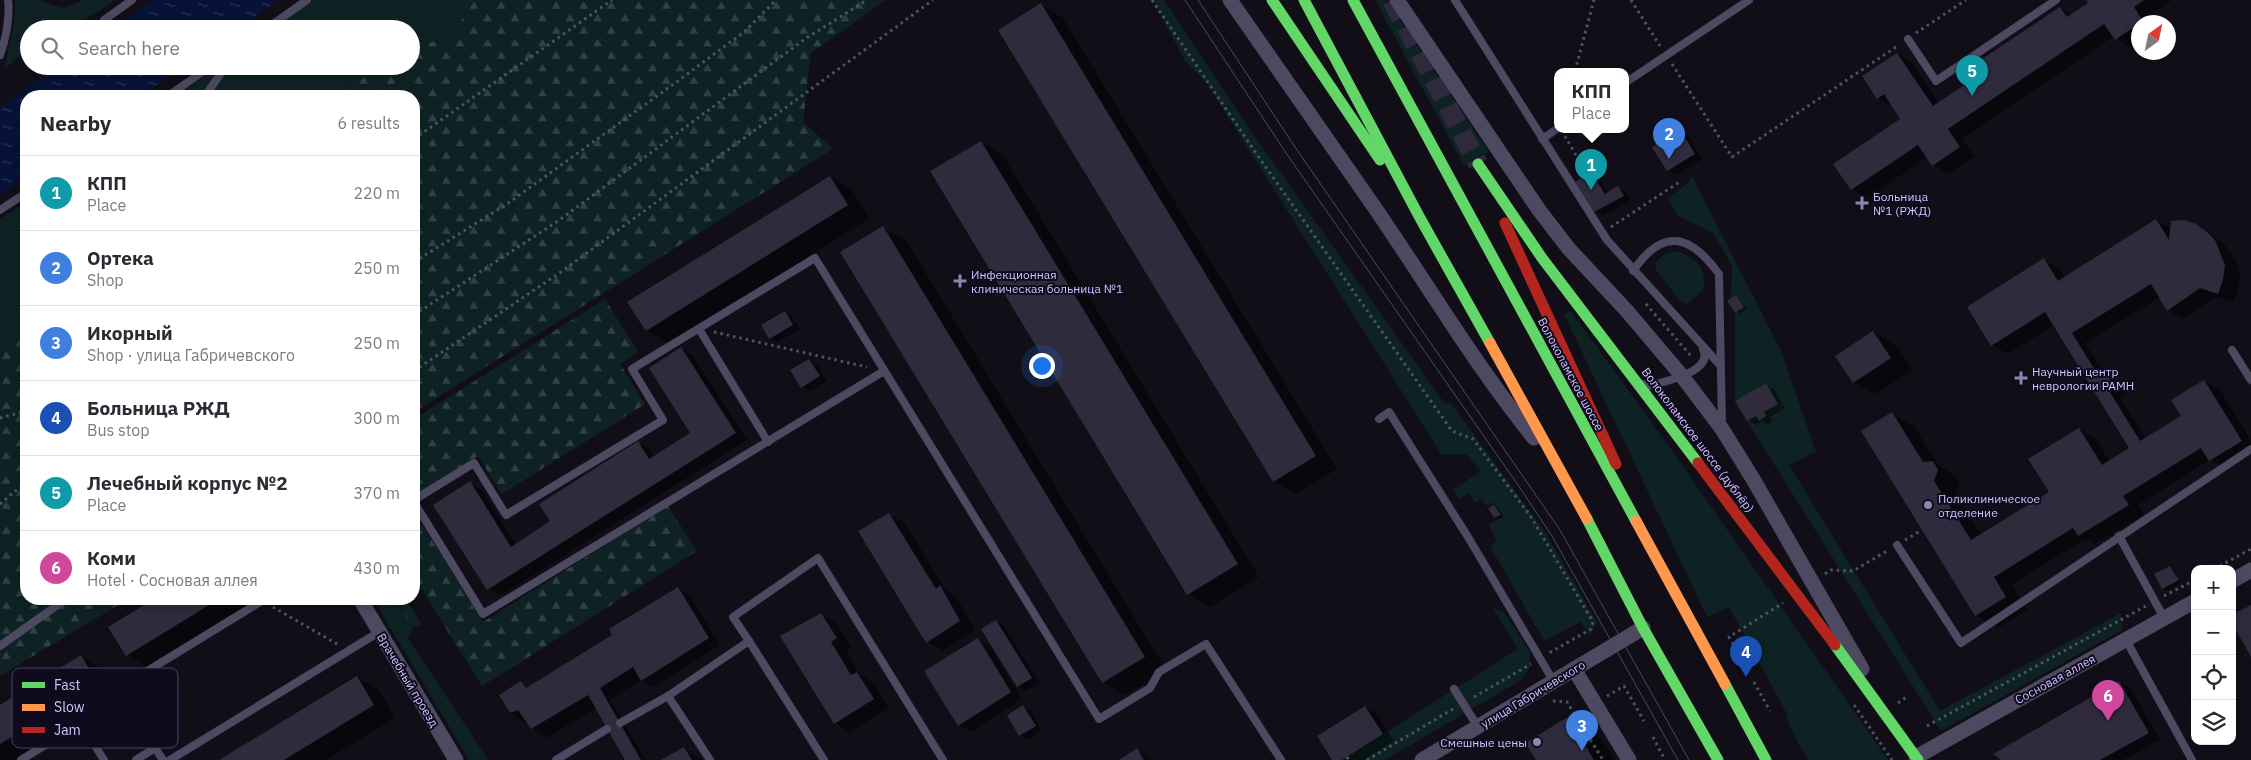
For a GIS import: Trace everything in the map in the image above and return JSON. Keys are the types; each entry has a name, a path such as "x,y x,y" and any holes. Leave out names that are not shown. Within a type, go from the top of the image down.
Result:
{"main road":[{"path":"1272,0 1420,218"},
{"path":"1304,0 1420,218 1566,476 1643,628 1718,760"},
{"name":"Волоколамское шоссе","path":"1353,0 1766,760"},
{"name":"Волоколамское шоссе (дублёр)","path":"1686,615 1478,164 1512,218 1917,759"}],"street":[{"path":"1230,0 1376,209 1454,329 1504,401 1566,476"},
{"path":"1397,0 1539,210 1569,249 1627,311 1682,376 1722,429 1758,488 1897,732"},
{"path":"2236,579 2251,570"},
{"name":"Сосновая аллея","path":"1917,759 2191,603"},
{"name":"Врачебный проезд","path":"363,605 456,760"},
{"name":"улица Габричевского","path":"1426,759 1643,628"},
{"path":"1574,669 1629,760"}],"lane":[{"path":"0,55 9,8 8,0"},
{"path":"104,20 132,0"},
{"path":"279,20 307,0"},
{"path":"1455,0 1607,240 1720,365"},
{"path":"1629,80 1748,0"},
{"path":"1908,39 1936,81 2056,0"},
{"path":"177,90 199,75"},
{"path":"209,90 220,75"},
{"path":"1542,139 1554,132"},
{"path":"0,210 20,197"},
{"path":"1633,270 1644,254 1655,246 1670,240 1689,243 1706,256 1719,274 1722,429"},
{"path":"420,497 474,463 506,516 664,420 632,369 815,258 1099,719 1150,688 1159,672 1206,644 1281,760"},
{"path":"698,329 768,442"},
{"path":"1637,383 1650,386 1693,371 1705,361 1706,355 1702,345"},
{"path":"2232,350 2251,380"},
{"path":"420,511 483,614 884,371"},
{"path":"1379,418 1389,412 1468,537 1554,682"},
{"path":"1897,545 1961,643 2251,449"},
{"path":"2119,536 2164,618"},
{"path":"824,760 733,617 818,558 943,760"},
{"path":"0,646 58,605"},
{"path":"152,668 254,605"},
{"path":"170,760 379,632"},
{"path":"2126,640 2192,760"},
{"path":"620,722 668,696 749,641"},
{"path":"1454,689 1478,727"},
{"path":"668,696 710,760"},
{"path":"556,760 607,729"},
{"path":"21,760 41,748"},
{"path":"97,748 104,760"},
{"path":"136,760 155,748 163,760"}],"path":[{"path":"420,135 612,0"},
{"path":"420,258 507,204 595,141 744,32 776,0"},
{"path":"420,311 558,221 805,39 867,0"},
{"path":"420,367 558,274 933,0"},
{"path":"1576,68 1594,0"},
{"path":"1631,0 1732,157 1966,0"},
{"path":"1562,133 1584,169"},
{"path":"698,329 884,371"},
{"path":"0,418 20,413"},
{"path":"0,504 20,487"},
{"path":"1831,570 1853,571 1922,530"},
{"path":"2221,565 2251,549"},
{"path":"1927,726 2191,582"},
{"path":"1746,667 1729,637 1782,604"},
{"path":"274,605 348,651"},
{"path":"1754,682 1770,711"},
{"path":"1606,696 1624,686 1644,721"},
{"path":"1548,701 1567,702 1603,760"},
{"path":"1653,737 1665,760"}],"green space":[{"path":"15,0 38,0 62,8 84,0 116,0 84,20 20,20 20,56 5,68 14,21"},
{"path":"314,0 475,0 452,34 420,46 420,20 286,20"},
{"path":"475,0 886,0 811,53 803,122 833,149 420,408 420,90 344,90 346,76 348,75 420,75 420,46 452,34"},
{"path":"1153,0 1164,0 1251,131 1445,404 1451,403 1545,532 1597,622 1590,636 1581,622 1544,641 1490,546 1497,541 1489,525 1503,517 1494,502 1487,506 1481,499 1475,503 1469,493 1460,499 1453,490 1481,471 1466,454 1442,455 1206,82 1185,61"},
{"path":"1375,0 1386,0 1489,152 1464,166"},
{"path":"206,75 348,75 346,76 344,90 185,90"},
{"path":"1692,176 1782,353 1816,452 1789,465 1940,711 2121,613 2122,630 1941,731 1747,421 1756,416 1759,420 1766,416 1764,412 1735,401 1735,313 1744,307 1736,295 1731,298 1732,268 1713,233 1678,216 1668,198 1687,184"},
{"path":"20,206 20,339 0,354 0,219"},
{"path":"1675,251 1694,260 1699,265 1704,276 1703,291 1686,304 1681,302 1656,270 1655,263 1665,254"},
{"path":"605,299 638,352 620,364 645,404 502,494 478,456 420,492 420,415"},
{"path":"1571,311 1668,445 1888,760 1808,760 1789,726 1785,710 1729,607 1707,617 1564,314"},
{"path":"20,339 20,605 118,605 0,676 0,354"},
{"path":"668,506 697,551 482,686 420,587 420,522 483,622"},
{"path":"377,605 398,605 413,627 408,638 488,760 469,760"},
{"path":"398,605 410,605 422,625 413,627"},
{"path":"1493,608 1505,613 1530,652 1530,667 1521,680 1385,760 1342,760 1518,649"}],"water":[{"path":"153,0 279,0 250,20 125,20"},
{"path":"46,75 171,75 150,90 24,90"},
{"path":"20,93 20,181 0,196 0,107"}],"building":[{"path":"2086,0 2144,0 2134,7 2139,15 2131,15 2131,29 2115,40 2104,24 1948,129 1960,147 1932,166 1918,145 1851,190 1833,164 1900,119 1884,94 1877,99 1862,76 1897,53 1933,106 1970,81 1964,71 2060,7 2067,17 2088,3"},
{"path":"1041,3 1316,456 1273,482 998,30"},
{"path":"1680,129 1695,154 1667,171 1652,147"},
{"path":"981,141 1238,564 1187,595 930,171"},
{"path":"1591,172 1605,194 1618,186 1624,196 1594,212 1575,182"},
{"path":"830,176 848,205 646,331 627,302"},
{"path":"2156,219 2169,240 2171,221 2184,220 2196,224 2215,240 2225,265 2223,280 2218,294 2200,288 2167,311 2151,284 2072,333 2098,375 2105,371 2114,386 2108,389 2140,441 2181,416 2171,400 2204,380 2242,441 2209,461 2201,448 2123,496 2129,505 2078,536 2073,528 1994,577 2006,597 1975,616 1861,431 1892,412 1923,462 1933,461 1938,470 1934,481 1971,540 2049,492 2028,459 2079,428 2102,465 2129,448 2045,312 1991,346 1967,307 2044,258 2058,281"},
{"path":"883,226 1145,657 1102,683 840,252"},
{"path":"1736,295 1744,307 1735,313 1727,301"},
{"path":"785,311 793,325 769,339 761,325"},
{"path":"1873,331 1891,358 1853,383 1835,356"},
{"path":"681,347 736,433 487,590 433,505 470,481 511,547 550,521 539,504 638,441 649,459 690,433 649,368"},
{"path":"809,359 820,376 801,388 790,370"},
{"path":"1766,383 1778,404 1764,412 1766,416 1759,421 1756,416 1747,421 1735,401"},
{"path":"1494,505 1501,515 1494,518 1488,508"},
{"path":"889,513 936,589 940,585 960,621 926,643 858,531"},
{"path":"2170,566 2179,580 2162,589 2154,574"},
{"path":"678,587 709,638 641,681 633,667 600,688 641,760 625,760 588,695 531,729 518,710 510,713 499,695 521,681 526,688 612,635 609,629"},
{"path":"144,605 209,605 126,656 108,627"},
{"path":"2251,605 2251,657 2236,630 2236,613"},
{"path":"821,613 837,638 831,642 851,675 857,672 874,699 834,724 780,636"},
{"path":"996,620 1032,678 1017,687 981,629"},
{"path":"978,638 1011,692 958,726 924,671"},
{"path":"81,655 89,668 60,668"},
{"path":"357,676 374,705 284,760 219,760"},
{"path":"2119,681 2149,733 2100,760 2001,760 1993,754"},
{"path":"12,698 12,737 0,744 0,705"},
{"path":"1023,705 1036,726 1019,736 1007,715"},
{"path":"1365,706 1383,734 1342,760 1332,760 1317,736"},
{"path":"1568,717 1594,760 1536,760 1525,743"},
{"path":"684,747 692,760 661,760"},
{"path":"1137,748 1144,760 1119,760"}],"tunnel":[{"path":"1392,0 1478,164"}],"tram line":[{"path":"1185,0 1286,153 1552,536 1678,760"},
{"path":"1198,0 1295,147 1560,530 1689,760"}],"traffic: fast":[{"path":"1272,0 1380,160"},
{"path":"1304,0 1420,218 1490,343"},
{"path":"1353,0 1636,521"},
{"path":"1478,164 1542,258 1698,463"},
{"path":"1587,519 1643,628 1718,760"},
{"path":"1835,645 1918,760"},
{"path":"1725,684 1766,760"}],"traffic: slow":[{"path":"1490,343 1587,519"},
{"path":"1636,521 1725,684"}],"traffic: jam":[{"path":"1505,223 1616,464"},
{"path":"1698,463 1835,645"}],"place":[{"name":"Лечебный корпус №2","path":"1972,96"},
{"name":"Ортека","path":"1669,159"},
{"name":"КПП","path":"1591,190"},
{"name":"Больница №1 (РЖД)","path":"1862,203"},
{"name":"Инфекционная клиническая больница №1","path":"960,281"},
{"name":"Научный центр неврологии РАМН","path":"2021,378"},
{"name":"Поликлиническое отделение","path":"1928,505"},
{"name":"Больница РЖД","path":"1746,677"},
{"name":"Коми","path":"2108,721"},
{"name":"Смешные цены","path":"1537,742"},
{"name":"Икорный","path":"1582,751"}]}
